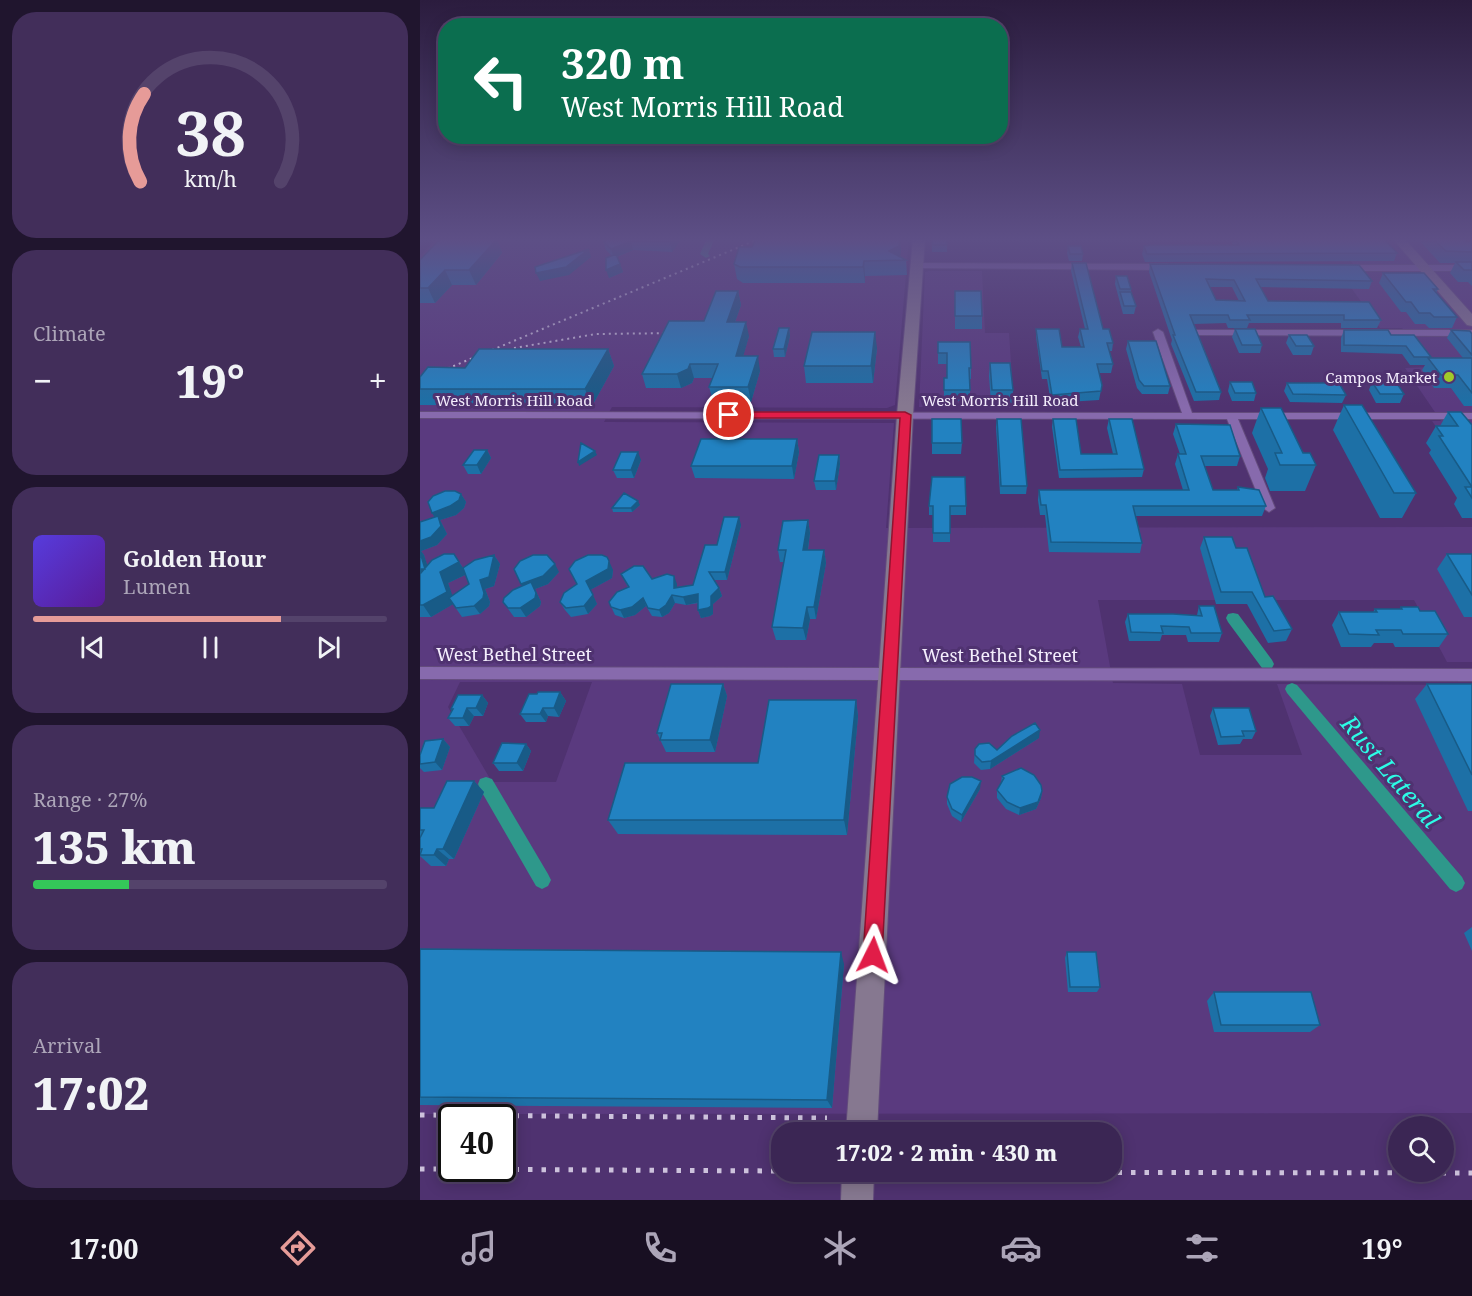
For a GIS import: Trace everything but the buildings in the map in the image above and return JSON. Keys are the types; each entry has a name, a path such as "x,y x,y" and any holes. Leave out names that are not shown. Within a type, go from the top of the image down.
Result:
{"street":[{"path":"862,1122 891,674 905,415 915,294"},
{"path":"1447,294 1472,322"},
{"path":"1158,332 1188,415"},
{"path":"1197,332 1472,333"},
{"name":"West Morris Hill Road","path":"420,415 1472,416"},
{"path":"1232,415 1269,508"},
{"name":"West Bethel Street","path":"420,673 1472,675"},
{"path":"857,1200 858,1182"}],"shaded area":[{"path":"420,294 904,294 895,405 887,408 612,407 604,422 894,423 886,528 1472,527 1472,662 1447,662 1414,600 1098,600 1113,683 1182,684 1200,755 1302,755 1277,684 1472,685 1472,1113 516,1114 516,1104 438,1104 438,1114 420,1114","holes":["460,682 592,682 556,782 492,782 448,707"]},
{"path":"924,294 983,294 985,333 1009,333 1014,408 919,407"},
{"path":"1356,294 1472,294 1472,478 1432,421 1441,421 1405,368 1433,367 1402,328 1380,328"}],"waterway":[{"name":"Rust Lateral","path":"1233,618 1267,664"},
{"name":"Rust Lateral","path":"1292,689 1456,883"},
{"path":"486,784 542,880"}],"railway":[{"path":"420,380 627,294"},
{"path":"514,348 596,334 678,333"},
{"path":"420,1115 827,1118"},
{"path":"420,1169 771,1171"},
{"path":"1122,1172 1472,1173"}],"place":[{"name":"Campos Market","path":"1449,377"}],"route":[{"path":"729,415 905,415 873,955"}]}
